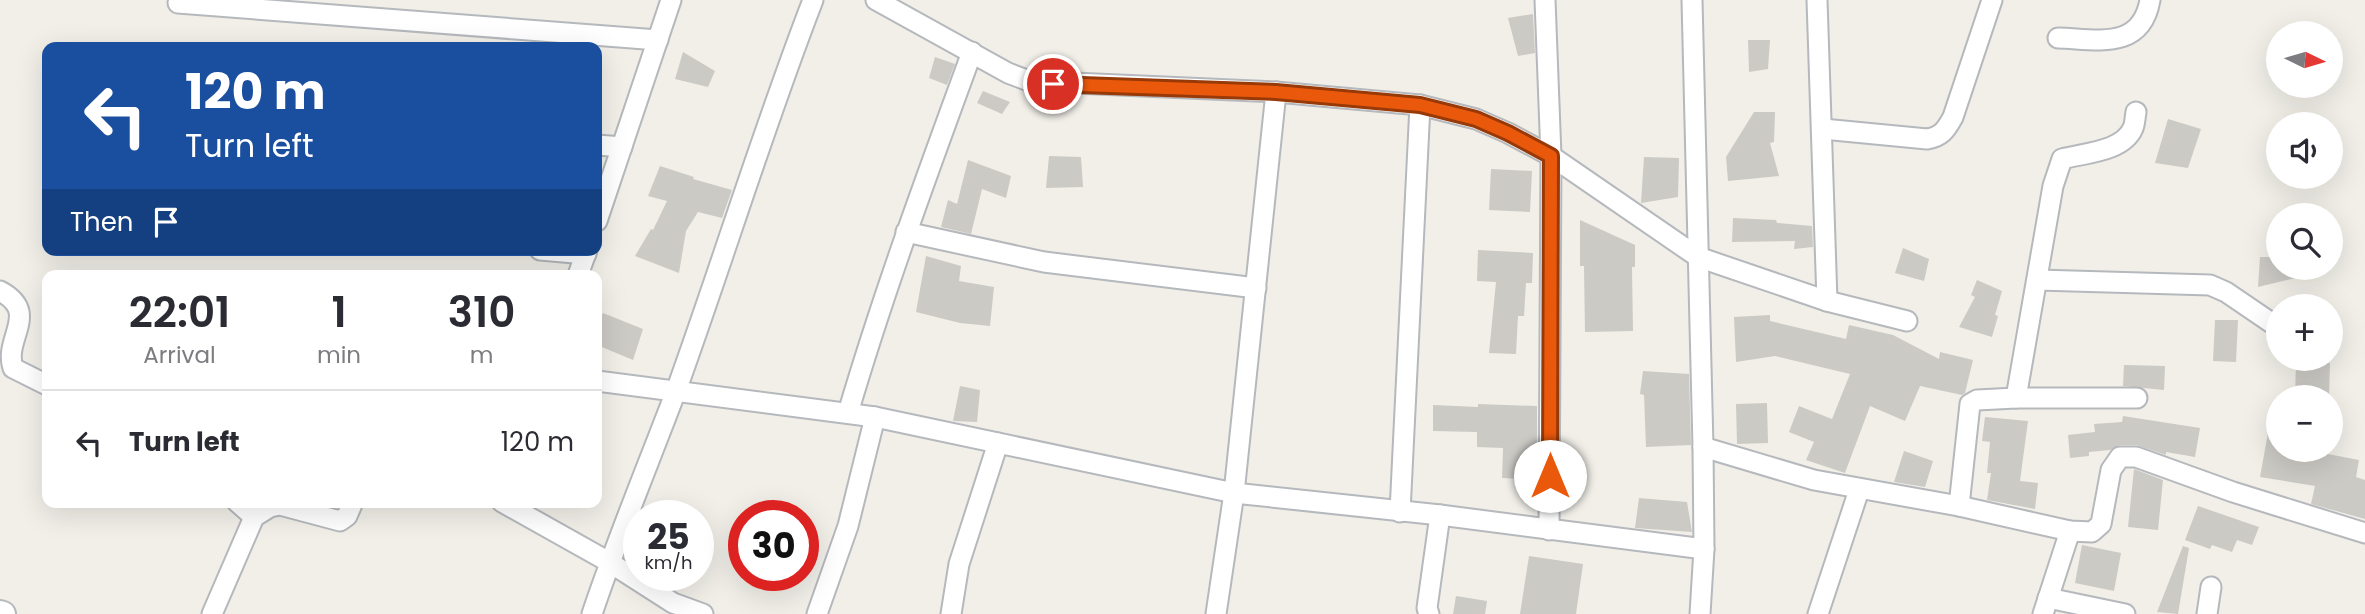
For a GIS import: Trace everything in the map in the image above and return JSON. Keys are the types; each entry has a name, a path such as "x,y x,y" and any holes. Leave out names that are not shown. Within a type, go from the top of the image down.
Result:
{"street":[{"path":"602,206 671,0"},
{"path":"592,614 609,562 676,390 786,69 813,0"},
{"path":"876,0 1008,73 1029,81 1276,92 1420,105 1476,119 1551,156 1698,257 1827,301 1907,320"},
{"path":"1545,0 1551,156 1549,530"},
{"path":"1692,0 1703,447 1704,549 1700,614"},
{"path":"1817,0 1827,301"},
{"path":"1823,129 1927,139 1937,137 1947,129 1953,117 1992,0"},
{"path":"2058,38 2113,39 2130,35 2142,25 2150,0"},
{"path":"178,3 658,40"},
{"path":"848,413 874,325 972,52"},
{"path":"1216,614 1234,493 1276,92"},
{"path":"1400,512 1420,105"},
{"path":"2016,398 2053,186 2062,159 2111,146 2126,138 2133,128 2136,112"},
{"path":"602,145 622,147"},
{"path":"906,232 1044,262 1256,288"},
{"path":"2038,280 2210,285 2226,292 2266,319"},
{"path":"0,291 17,304 20,312 11,359 13,368 42,383"},
{"path":"602,382 875,417 1234,493 1440,515 1704,549"},
{"path":"1959,506 1970,404 1977,400 2016,398 2137,398"},
{"path":"817,614 848,526 875,417"},
{"path":"951,614 959,564 998,443"},
{"path":"1703,447 1814,480 1859,490 1959,506 2070,531 2092,532 2101,524 2111,470 2120,457 2136,457 2233,492 2365,533"},
{"path":"1818,614 1859,490"},
{"path":"244,508 254,517"},
{"path":"212,614 254,517 268,508"},
{"path":"295,508 328,520 340,521 347,516 350,508"},
{"path":"513,508 609,562 672,608 703,614"},
{"path":"1429,614 1440,515"},
{"path":"2070,531 2046,606 2125,614"},
{"path":"2207,614 2211,587"}],"building":[{"path":"1533,14 1535,53 1518,56 1508,18"},
{"path":"1748,40 1770,40 1768,69 1749,72"},
{"path":"683,52 715,71 708,87 675,79"},
{"path":"935,57 955,64 947,85 929,78"},
{"path":"983,91 1010,102 1002,114 977,103"},
{"path":"1754,112 1775,112 1774,142 1770,143 1779,176 1728,181 1726,157"},
{"path":"2168,119 2201,129 2188,168 2155,163"},
{"path":"1049,156 1081,157 1083,187 1046,188"},
{"path":"1644,157 1679,158 1678,197 1641,203"},
{"path":"968,160 1011,176 1006,198 982,189 971,234 941,227 948,200 957,204"},
{"path":"660,166 732,190 722,218 698,212 686,231 679,273 635,256 651,229 653,230 667,201 648,196"},
{"path":"1491,169 1532,171 1530,212 1489,210"},
{"path":"1733,218 1776,220 1777,223 1812,226 1813,247 1794,249 1795,241 1732,242"},
{"path":"1580,220 1635,245 1635,267 1632,267 1633,331 1585,332"},
{"path":"1903,248 1929,259 1924,281 1895,273"},
{"path":"1478,250 1533,253 1532,283 1526,283 1524,316 1518,316 1516,354 1489,353 1496,282 1477,281"},
{"path":"926,256 961,266 959,281 994,287 990,326 960,323 916,312"},
{"path":"2260,257 2266,257 2266,280 2287,280 2258,287"},
{"path":"1977,280 2002,291 1992,337 1959,327 1975,297 1971,295"},
{"path":"603,313 643,329 633,360 602,347"},
{"path":"1770,315 1770,321 1846,339 1849,325 1893,335 1939,359 1940,352 1973,360 1965,393 1962,395 1920,386 1905,421 1870,406 1845,473 1806,460 1814,442 1789,432 1799,406 1832,419 1850,374 1775,356 1736,362 1734,317"},
{"path":"2215,320 2238,320 2236,362 2213,361"},
{"path":"2124,365 2165,366 2164,390 2123,386"},
{"path":"1643,371 1689,374 1691,445 1646,447 1644,395 1640,394"},
{"path":"2296,371 2330,371 2329,385 2295,385"},
{"path":"960,386 980,390 977,422 953,421"},
{"path":"1767,403 1768,443 1737,444 1736,404"},
{"path":"1478,404 1537,406 1537,480 1502,478 1503,448 1477,447 1477,432 1433,431 1433,405 1478,407"},
{"path":"2123,416 2200,428 2195,457 2166,452 2166,455 2136,445 2120,445 2110,450 2089,452 2089,456 2070,458 2068,435 2095,432 2094,424 2122,422"},
{"path":"1985,417 2028,421 2020,481 2038,483 2035,509 1987,500 1991,473 1987,473 1990,442 1982,441"},
{"path":"2266,444 2266,462 2343,462 2343,457 2359,460 2356,477 2365,480 2365,519 2311,504 2315,486 2260,477"},
{"path":"1904,451 1933,461 1925,487 1894,482"},
{"path":"2134,469 2163,480 2158,530 2128,527"},
{"path":"1639,498 1687,502 1692,532 1635,528"},
{"path":"2198,506 2259,527 2252,545 2237,540 2232,552 2212,545 2210,549 2185,540"},
{"path":"2082,545 2121,553 2114,591 2075,583"},
{"path":"2183,546 2189,548 2178,614 2157,612"},
{"path":"1529,556 1583,564 1576,614 1520,614"},
{"path":"1456,596 1487,601 1485,614 1453,614"}],"route":[{"path":"1053,84 1276,92 1420,105 1476,119 1551,156 1550,476"}]}
